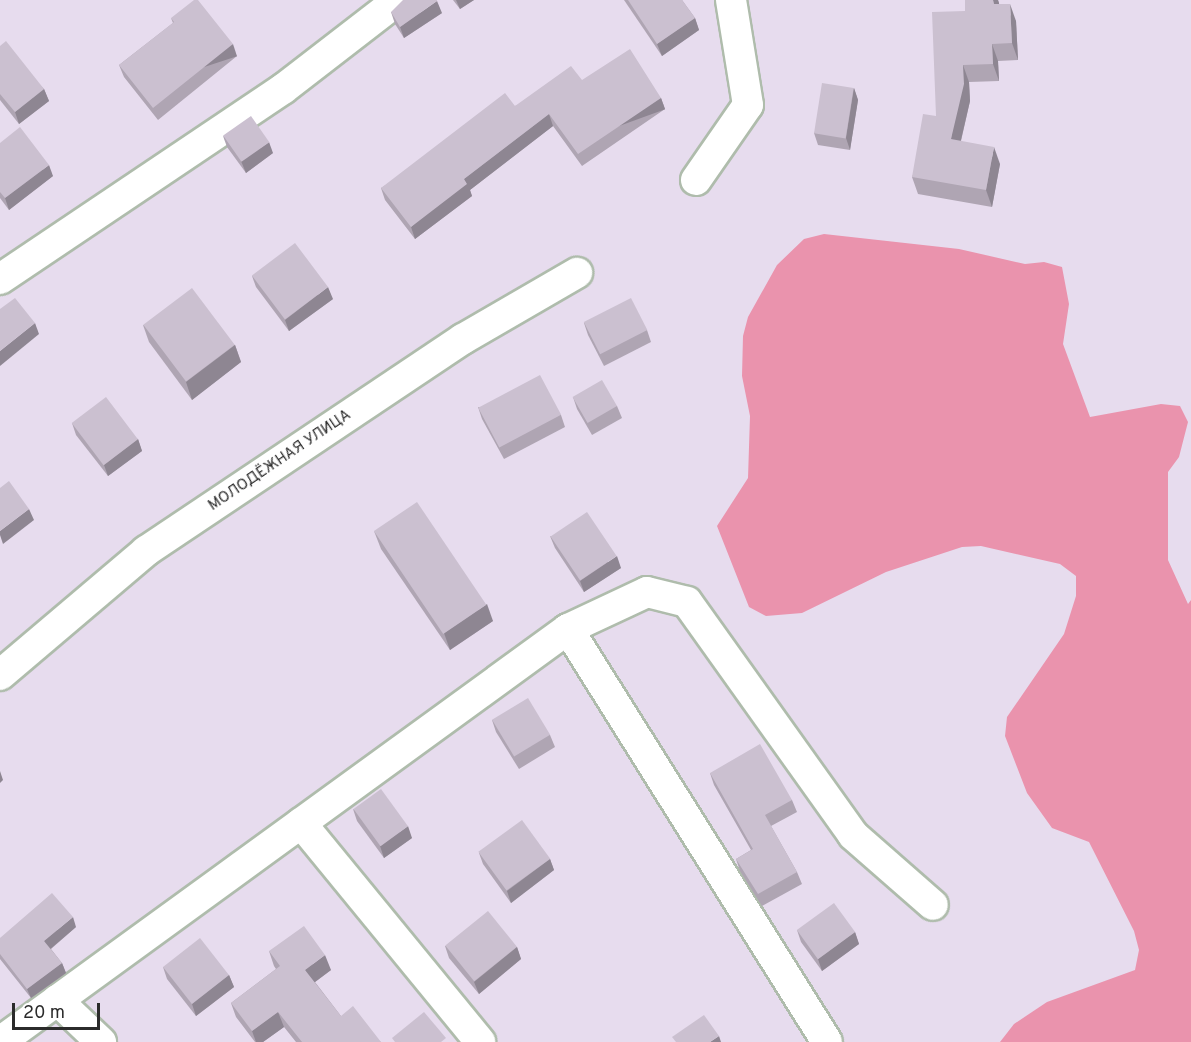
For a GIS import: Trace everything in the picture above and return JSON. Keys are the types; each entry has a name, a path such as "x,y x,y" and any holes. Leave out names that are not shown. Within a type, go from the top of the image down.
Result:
{"street":[{"path":"0,279 284,89 398,0"},
{"path":"696,180 747,105 731,0"},
{"name":"МОЛОДЁЖНАЯ УЛИЦА","path":"0,675 146,551 463,339 577,273"},
{"path":"0,1042 568,629 647,592 687,602 853,835 933,905"},
{"path":"568,629 827,1042"},
{"path":"301,823 480,1042"},
{"path":"57,1000 101,1042"}],"shaded area":[{"path":"824,234 959,249 1025,264 1044,262 1062,267 1069,304 1063,344 1090,417 1161,404 1180,406 1188,422 1179,457 1168,472 1168,560 1188,604 1191,600 1191,1042 1000,1042 1014,1024 1047,1002 1135,970 1139,950 1134,931 1089,842 1052,828 1027,793 1005,736 1007,717 1064,634 1076,596 1076,576 1060,564 981,546 962,547 886,572 802,613 766,616 749,607 717,526 748,478 750,416 742,376 743,336 748,317 777,265 804,239"}],"building":[{"path":"194,0 198,0 233,44 153,108 119,65 174,22 171,18"},
{"path":"403,0 437,1 400,27 391,12"},
{"path":"628,0 682,0 695,18 657,44"},
{"path":"965,0 993,0 994,4 1010,4 1012,43 992,44 993,64 963,65 964,84 951,139 994,147 986,190 912,177 923,114 936,116 932,12 965,11"},
{"path":"6,41 44,89 15,112 0,94 0,46"},
{"path":"630,49 661,98 578,154 549,114 464,179 467,184 411,227 381,188 505,93 515,106 571,66 582,80"},
{"path":"822,83 854,88 846,138 814,133"},
{"path":"251,116 269,142 242,162 223,136"},
{"path":"20,127 49,165 5,198 0,192 0,143"},
{"path":"295,243 328,287 285,319 252,275"},
{"path":"192,288 235,345 186,381 143,325"},
{"path":"15,298 35,323 0,351 0,309"},
{"path":"631,298 647,330 600,354 584,322"},
{"path":"540,375 561,415 499,448 478,408"},
{"path":"602,380 617,406 588,423 573,397"},
{"path":"106,397 138,439 104,465 72,423"},
{"path":"9,481 29,509 0,531 0,488"},
{"path":"417,502 486,605 443,634 374,531"},
{"path":"587,512 617,556 580,581 551,537"},
{"path":"528,698 550,735 514,756 492,720"},
{"path":"760,744 792,800 765,815 797,872 758,894 736,859 753,849 710,773"},
{"path":"381,789 408,826 381,846 353,809"},
{"path":"522,820 550,859 507,891 478,852"},
{"path":"52,893 73,917 44,941 62,963 27,989 0,954 0,938"},
{"path":"834,903 855,932 818,959 797,930"},
{"path":"488,911 517,947 474,981 445,946"},
{"path":"304,926 325,955 305,970 341,1016 353,1006 381,1042 302,1042 278,1012 252,1031 231,1003 280,966 269,951"},
{"path":"200,938 229,975 192,1004 163,967"},
{"path":"424,1012 446,1038 441,1042 395,1042 392,1038"},
{"path":"704,1015 719,1036 710,1042 676,1042 672,1037"}]}
